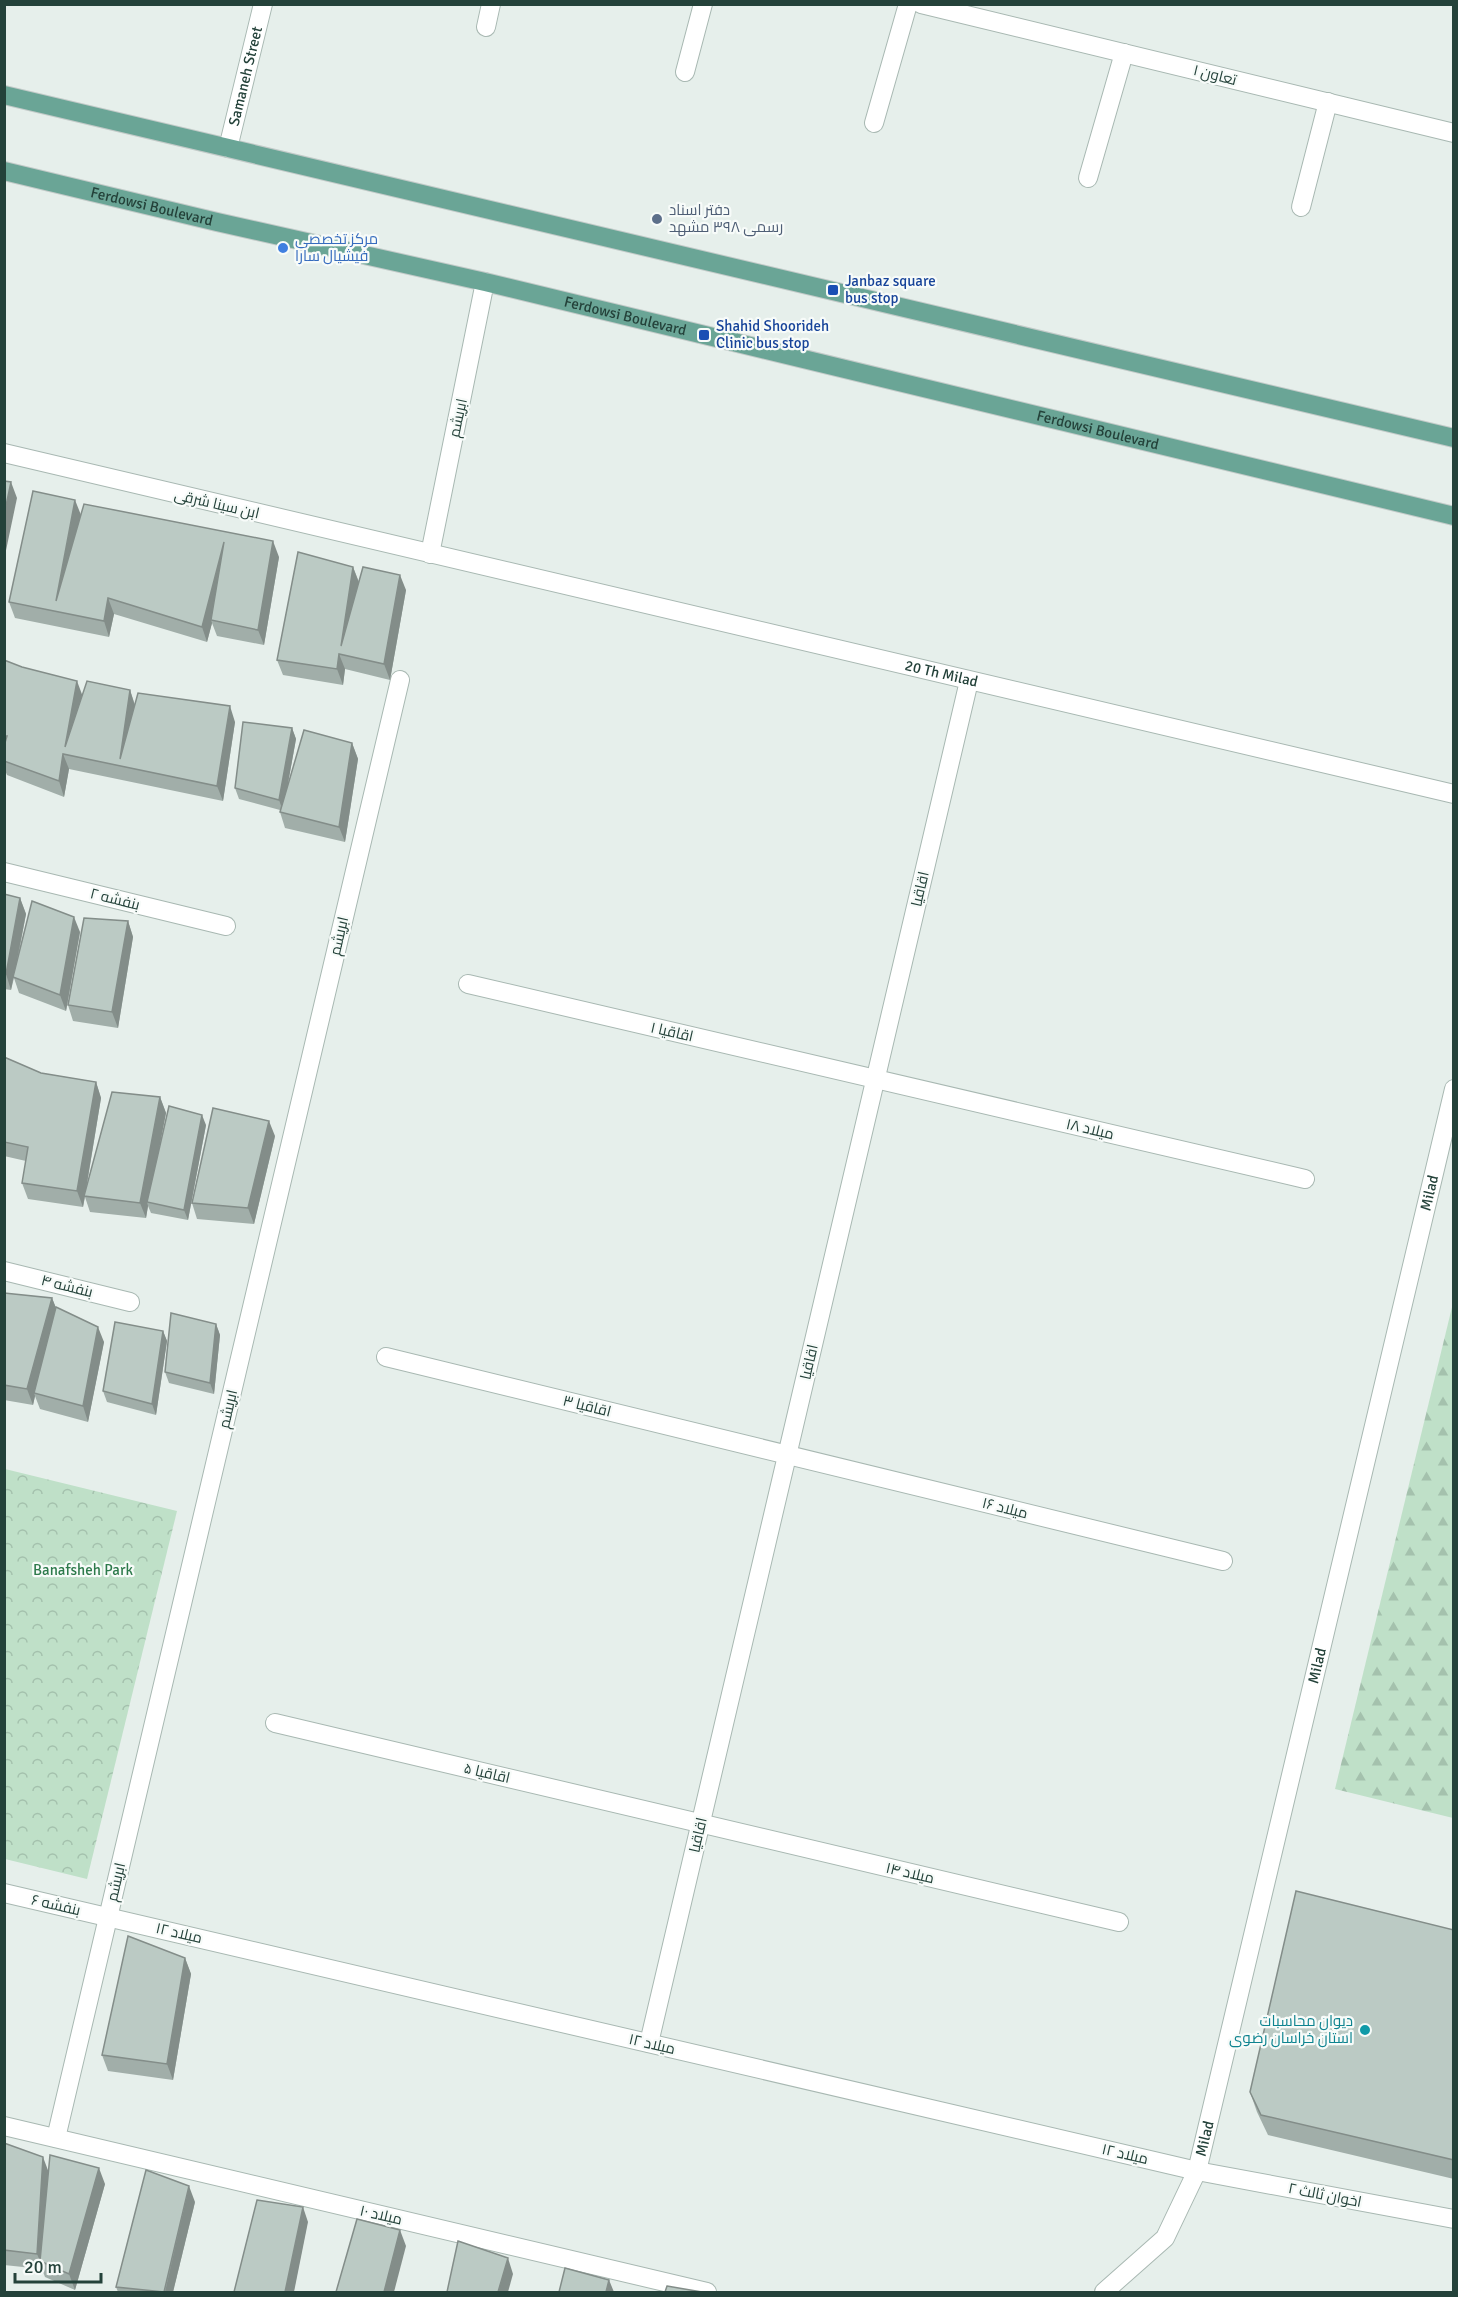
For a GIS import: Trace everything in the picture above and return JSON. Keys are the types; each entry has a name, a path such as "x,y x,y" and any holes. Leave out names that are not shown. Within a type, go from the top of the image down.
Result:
{"main road":[{"path":"4,95 1454,438"},
{"name":"Ferdowsi Boulevard","path":"4,171 485,282 1454,516"}],"street":[{"name":"Samaneh Street","path":"228,148 263,4"},
{"path":"486,27 491,4"},
{"path":"685,72 703,4"},
{"path":"874,123 908,4"},
{"name":"تعاون ۱","path":"921,4 979,11 1124,53 1454,133"},
{"path":"1088,178 1124,53"},
{"path":"1301,207 1328,102"},
{"name":"ابریشم","path":"430,554 485,282"},
{"name":"ابن سینا شرقی","path":"4,453 430,554"},
{"name":"20 Th Milad","path":"430,554 1454,794"},
{"name":"ابریشم","path":"56,2138 400,680"},
{"name":"اقاقیا","path":"649,2043 969,681"},
{"name":"بنفشه ۲","path":"4,872 226,926"},
{"name":"اقاقیا ۱","path":"468,984 875,1079"},
{"name":"میلاد ۱۸","path":"875,1079 1305,1179"},
{"name":"Milad","path":"1104,2292 1165,2238 1197,2171 1454,1089"},
{"name":"بنفشه ۴","path":"4,1271 130,1302"},
{"name":"اقاقیا ۳","path":"386,1357 787,1455"},
{"name":"میلاد ۱۶","path":"787,1455 1223,1561"},
{"name":"اقاقیا ۵","path":"274,1723 700,1824"},
{"name":"میلاد ۱۴","path":"700,1824 1119,1922"},
{"name":"بنفشه ۶","path":"4,1893 108,1917"},
{"name":"میلاد ۱۲","path":"108,1917 1197,2171"},
{"name":"میلاد ۱۰","path":"4,2126 707,2292"},
{"name":"اخوان ثالث ۲","path":"1197,2171 1454,2219"}],"green space":[{"path":"1453,1303 1453,1818 1335,1789"},
{"name":"Banafsheh Park","path":"5,1469 177,1511 87,1879 5,1859"}],"building":[{"path":"4,481 11,482 4,515"},
{"path":"33,491 75,500 56,601 84,504 273,541 258,630 211,620 224,542 202,627 108,598 104,621 9,602"},
{"path":"298,552 353,567 341,646 363,567 400,575 384,664 339,654 337,669 277,660"},
{"path":"4,660 77,681 65,747 87,681 130,690 120,759 138,693 230,706 217,786 63,754 59,781 4,761 7,736 4,736"},
{"path":"243,722 292,728 279,800 235,788"},
{"path":"304,730 352,743 339,827 280,812"},
{"path":"4,894 20,898 6,974 4,974"},
{"path":"32,901 74,917 60,995 13,977"},
{"path":"84,918 128,921 112,1012 68,1005"},
{"path":"4,1057 41,1073 96,1082 77,1191 22,1183 28,1147 4,1142"},
{"path":"112,1092 160,1097 140,1203 84,1196"},
{"path":"169,1106 202,1115 184,1210 147,1202"},
{"path":"213,1108 269,1121 248,1208 192,1203"},
{"path":"4,1293 52,1298 27,1389 4,1385"},
{"path":"56,1307 98,1327 83,1406 34,1393"},
{"path":"171,1313 216,1324 210,1383 165,1372"},
{"path":"115,1322 163,1331 152,1404 103,1391"},
{"name":"دیوان محاسبات استان خراسان رضوی","path":"1296,1891 1454,1930 1454,2160 1261,2115 1250,2092"},
{"path":"128,1936 185,1958 167,2064 102,2055"},
{"path":"4,2143 43,2157 37,2254 4,2250"},
{"path":"50,2155 99,2168 69,2274 40,2261"},
{"path":"146,2170 189,2186 164,2292 116,2287"},
{"path":"257,2200 303,2207 285,2292 234,2292"},
{"path":"357,2219 400,2230 384,2292 336,2292"},
{"path":"458,2241 508,2258 498,2292 447,2292"},
{"path":"565,2268 609,2280 606,2292 559,2292"},
{"path":"667,2286 702,2292 665,2292"}],"place":[{"name":"دفتر اسناد رسمی ۳۹۸ مشهد","path":"657,219"},
{"name":"مرکز تخصصی فیشیال سارا","path":"283,248"},
{"name":"Janbaz square bus stop","path":"833,290"},
{"name":"Shahid Shoorideh Clinic bus stop","path":"704,335"},
{"name":"دیوان محاسبات استان خراسان رضوی","path":"1365,2030"}]}
